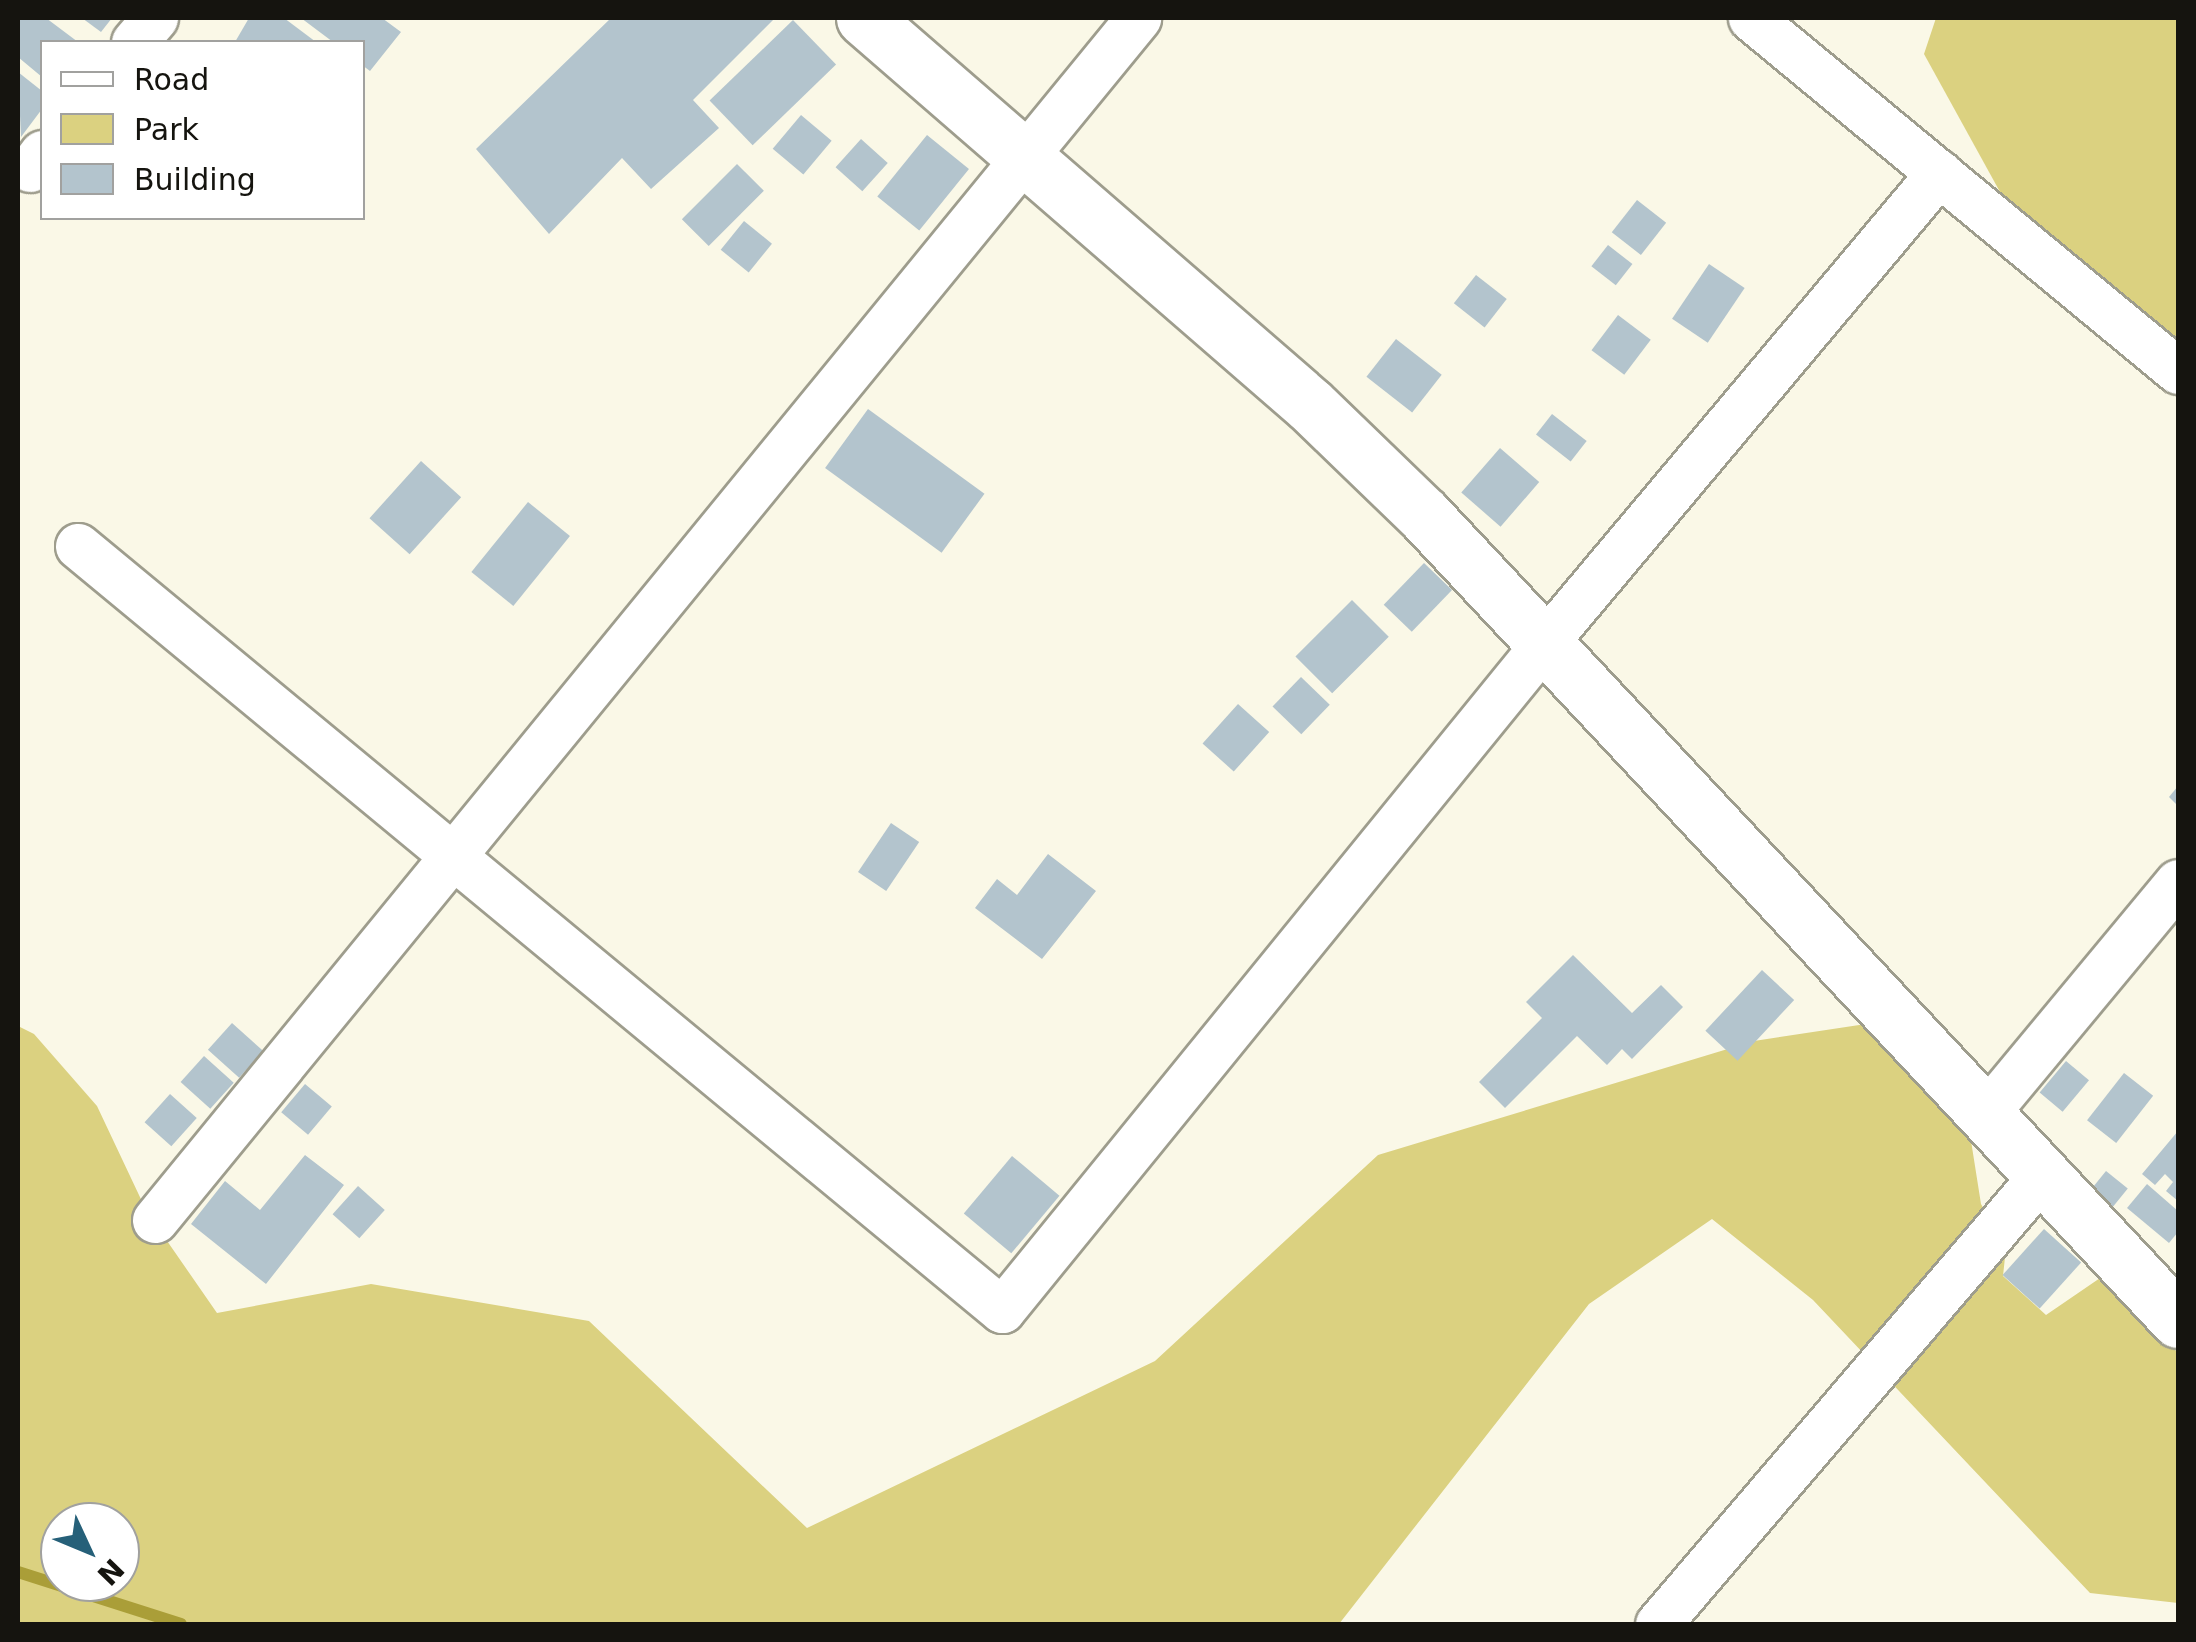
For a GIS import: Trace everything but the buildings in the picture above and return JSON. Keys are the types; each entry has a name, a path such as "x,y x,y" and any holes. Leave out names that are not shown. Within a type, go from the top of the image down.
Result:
{"street":[{"path":"136,40 155,18"},
{"path":"864,18 1310,405 1547,640 2178,1320"},
{"path":"155,1220 1138,18"},
{"path":"1750,18 2178,371"},
{"path":"78,546 1002,1310 1547,640 1940,173"},
{"path":"1986,1113 2178,882"},
{"path":"1658,1624 2043,1174"}],"green space":[{"path":"1936,18 2178,18 2178,371 2032,250 1924,54"},
{"path":"1899,1019 1969,1128 1981,1204 2006,1248 2003,1276 2046,1315 2103,1276 2178,1353 2178,1603 2090,1593 1813,1300 1712,1219 1589,1304 1339,1624 18,1624 18,1026 34,1034 97,1106 147,1212 217,1313 371,1284 589,1321 807,1528 1155,1361 1378,1155 1754,1041"}],"waterway":[{"path":"18,1572 181,1624"}]}
